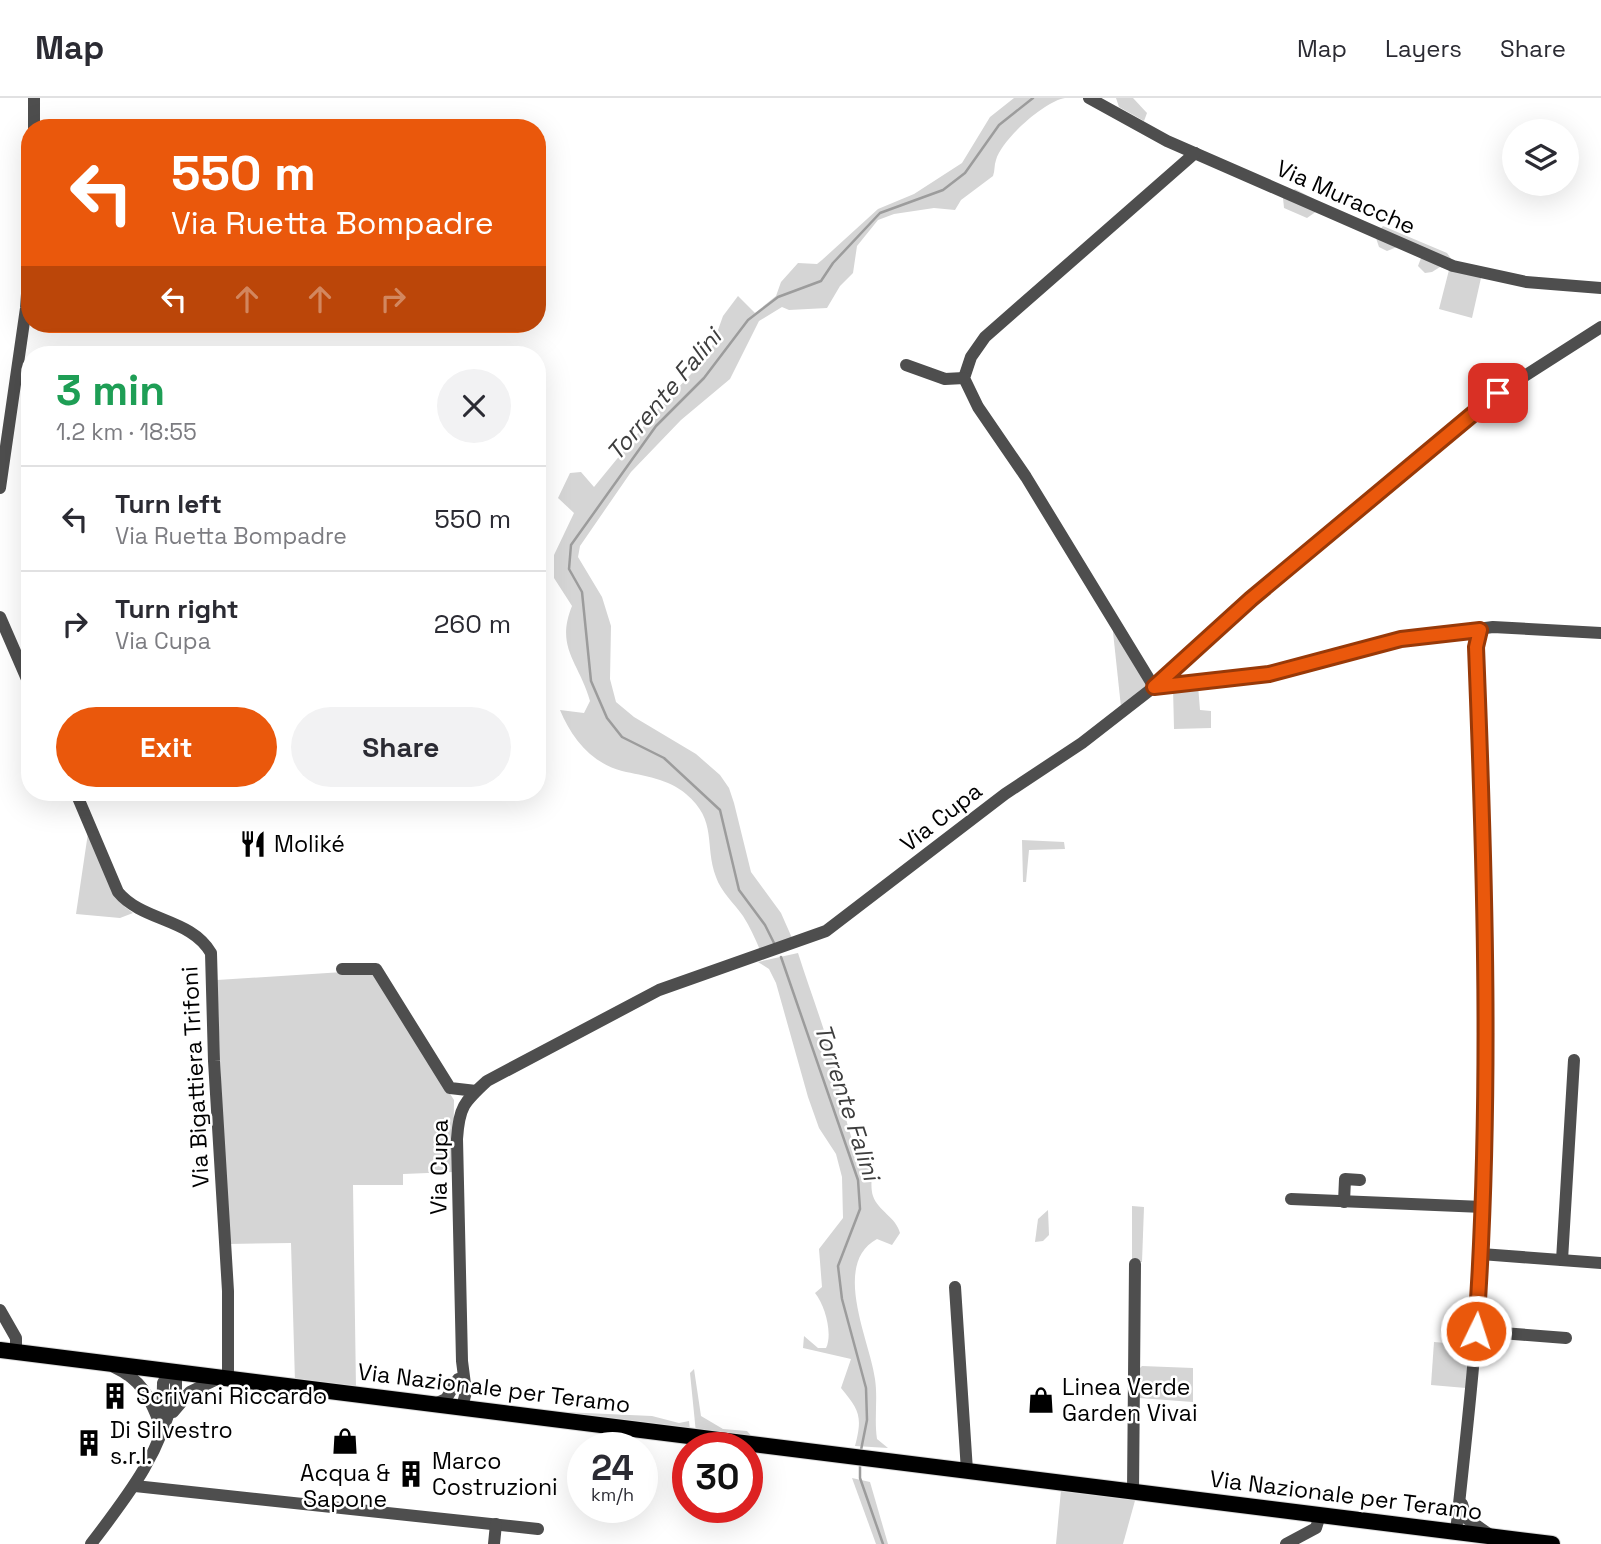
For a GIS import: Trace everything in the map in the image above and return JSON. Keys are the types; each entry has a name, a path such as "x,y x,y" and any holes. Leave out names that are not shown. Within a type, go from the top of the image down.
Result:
{"main road":[{"name":"Via Nazionale per Teramo","path":"8,1351 1552,1544"}],"street":[{"path":"34,98 34,119"},
{"name":"Via Muracche","path":"1089,98 1195,153 1453,267 1526,282 1601,288"},
{"path":"1195,153 985,337 971,357 964,377 978,407 1026,477 1154,687 1269,674 1401,639 1480,630 1493,626 1601,633"},
{"name":"Via Cupa","path":"462,1408 459,1401 462,1361 457,1139 459,1114 487,1080 659,990 826,931 1005,794 1082,743 1154,687 1251,599 1481,404 1601,327"},
{"path":"0,488 22,333"},
{"path":"906,365 946,379 964,377"},
{"path":"0,617 21,665"},
{"path":"1456,1532 1476,1331 1483,1208 1486,1088 1484,850 1476,647 1480,630"},
{"name":"Via Bigattiera Trifoni","path":"79,801 118,892 129,905 195,935 211,953 214,1061 228,1291 224,1378"},
{"path":"342,969 376,969 450,1088 476,1091"},
{"path":"1562,1260 1574,1060"},
{"path":"1344,1202 1345,1179 1360,1180"},
{"path":"1291,1199 1483,1208"},
{"path":"1481,1254 1601,1263"},
{"path":"1133,1492 1135,1264"},
{"path":"955,1287 967,1471"},
{"name":"Via Nazionale per Teramo","path":"0,1310 16,1338 8,1351"},
{"path":"1476,1331 1566,1338"},
{"path":"105,1363 142,1385 153,1402 162,1430"},
{"path":"91,1544 135,1486 158,1448 162,1430 163,1383 170,1371"},
{"path":"162,1430 190,1392 224,1378"},
{"path":"462,1380 475,1402 494,1411"},
{"name":"Via Cupa","path":"435,1404 446,1399 462,1380"},
{"path":"135,1486 538,1529"},
{"path":"1461,1496 1466,1518 1492,1537"},
{"path":"1286,1544 1316,1528 1320,1515"},
{"path":"494,1544 496,1524"}],"shaded area":[{"path":"1014,98 1065,98 1036,113 1015,132 1000,151 993,176 961,200 955,210 934,208 894,214 878,220 857,246 853,273 840,286 827,308 789,310 782,307 759,321 730,379 681,420 631,472 580,546 578,557 602,597 611,626 610,679 616,702 634,717 696,754 720,775 729,788 751,872 781,913 792,938 760,950 743,916 718,882 706,824 696,804 672,785 601,762 576,739 560,710 584,713 590,701 567,644 567,621 572,606 554,578 554,555 574,513 558,498 570,473 581,472 594,487 657,410 709,355 723,316 738,296 755,313 776,296 781,282 798,263 817,264 878,209 914,194 962,163 990,117"},
{"path":"1116,98 1133,98 1147,113 1144,121 1119,107"},
{"path":"1295,189 1314,199 1317,211 1307,218 1284,208 1283,198"},
{"path":"1383,226 1447,253 1452,260 1481,278 1472,318 1439,309 1449,270 1440,267 1425,273 1418,266 1421,258 1397,247 1387,251 1379,247 1375,235"},
{"path":"1115,626 1150,684 1121,707 1113,632"},
{"path":"1198,685 1200,710 1211,711 1211,728 1174,729 1173,687"},
{"path":"88,833 125,907 133,913 120,918 76,914"},
{"path":"1022,840 1064,842 1065,849 1029,850 1026,882 1023,882"},
{"path":"798,953 833,1060 851,1136 859,1152 874,1155 873,1196 900,1233 892,1245 877,1239 864,1251 857,1266 855,1284 861,1325 875,1379 877,1439 888,1448 855,1446 859,1427 858,1414 841,1388 851,1359 803,1348 804,1336 818,1348 826,1348 828,1342 827,1320 815,1293 822,1287 819,1249 843,1218 842,1177 836,1154 819,1128 808,1097 776,983 769,969 758,962"},
{"path":"343,972 373,974 454,1100 453,1172 403,1174 403,1185 353,1185 356,1389 295,1382 291,1243 227,1244 217,980"},
{"path":"1132,1206 1144,1207 1142,1262 1132,1262"},
{"path":"1048,1210 1049,1235 1043,1241 1035,1242 1038,1219"},
{"path":"1434,1342 1469,1345 1466,1388 1431,1385"},
{"path":"1142,1366 1193,1368 1193,1402 1139,1398 1139,1369"},
{"path":"694,1369 701,1416 723,1429 748,1432 696,1432 690,1373"},
{"path":"563,1412 652,1416 679,1423 689,1421 690,1431 563,1415"},
{"path":"852,1478 870,1482 888,1544 876,1544"},
{"path":"1061,1490 1136,1497 1123,1544 1056,1544"}],"waterway":[{"name":"Torrente Falini","path":"775,945 765,925 739,890 720,810 664,758 622,737 607,718 591,681 582,592 569,569 571,545 656,426 704,378 748,320 778,297 821,281 833,263 880,213 943,190 965,173 999,125 1033,98"},
{"name":"Torrente Falini","path":"781,957 858,1180 860,1209 838,1266 842,1299 866,1388 867,1420 861,1450"},
{"name":"Torrente Falini","path":"860,1464 860,1478 883,1544"}],"place":[{"name":"Moliké","path":"253,844"},
{"name":"Scrivani Riccardo","path":"115,1396"},
{"name":"Linea Verde Garden Vivai","path":"1041,1400"},
{"name":"Acqua & Sapone","path":"345,1441"},
{"name":"Di Silvestro s.r.l.","path":"89,1443"},
{"name":"Marco Costruzioni","path":"411,1474"}],"route":[{"path":"1476,1331 1486,1088 1484,850 1476,647 1480,630 1401,639 1269,674 1154,687 1251,599 1481,404 1498,393"}]}
